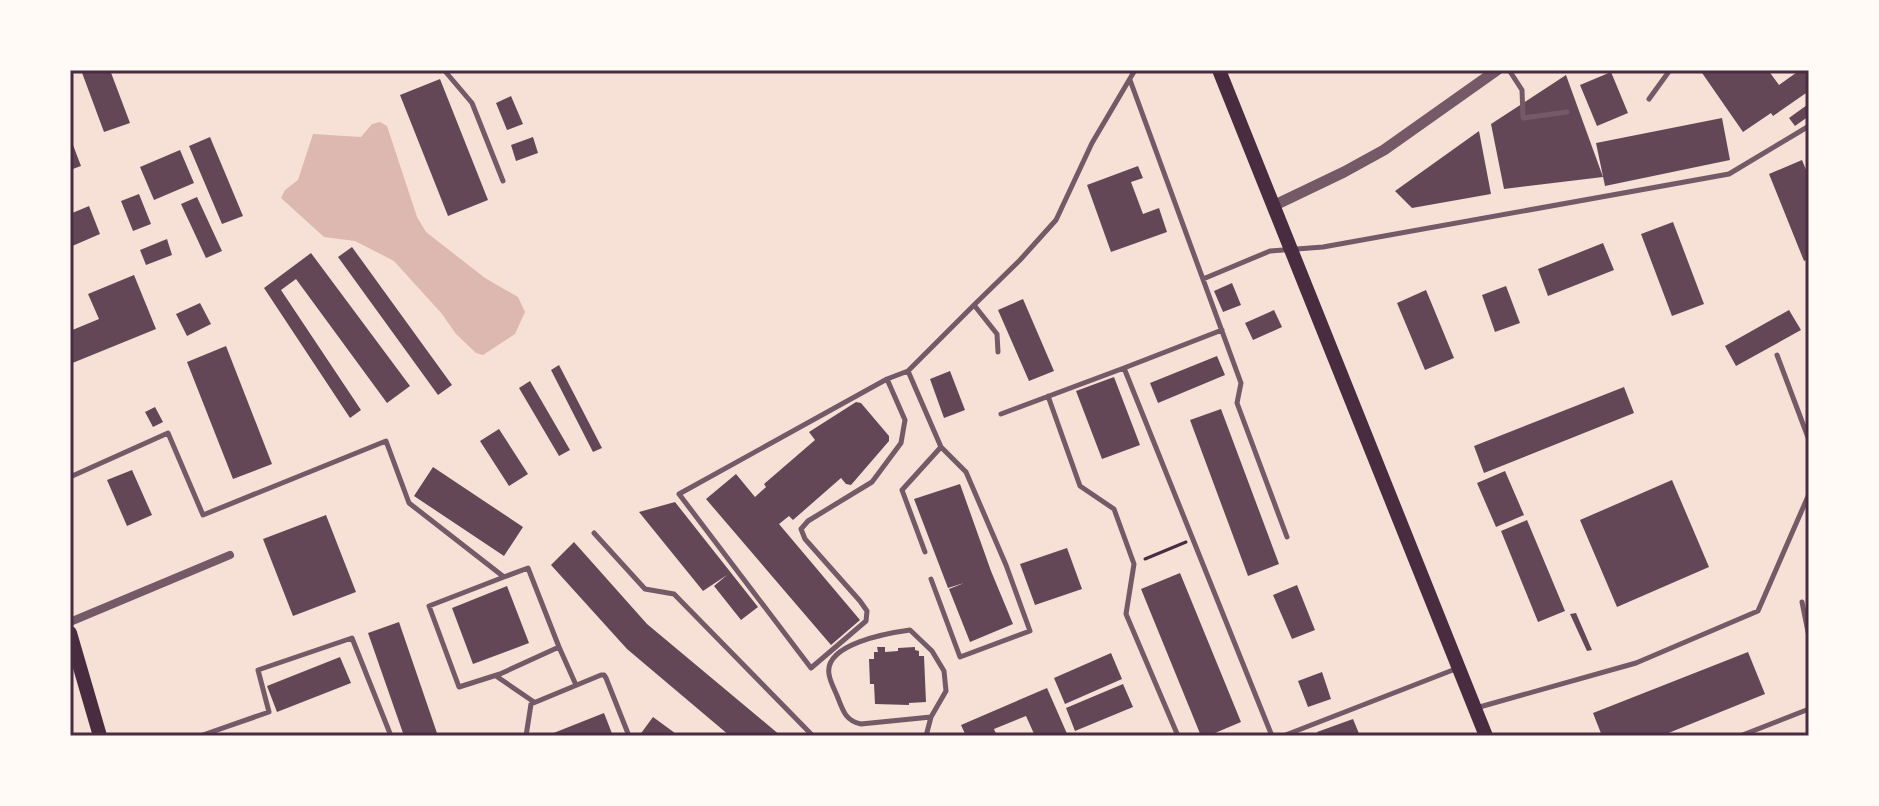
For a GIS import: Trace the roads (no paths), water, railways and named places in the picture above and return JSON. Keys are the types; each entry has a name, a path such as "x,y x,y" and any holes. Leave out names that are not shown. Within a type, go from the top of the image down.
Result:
{"main road":[{"path":"1219,70 1486,736"},
{"path":"70,633 100,736"}],"street":[{"path":"1273,206 1384,150 1497,70"},
{"path":"70,622 230,555"}],"lane":[{"path":"444,70 472,103 503,181"},
{"path":"887,379 905,420 901,443 872,482 808,521 801,529 805,539 867,611 866,621 811,668 679,494 887,379 908,371 1056,220 1092,143 1135,70"},
{"path":"1509,70 1522,90 1523,118 1567,112"},
{"path":"1649,99 1670,70"},
{"path":"1130,80 1241,383 1237,403 1287,537"},
{"path":"1203,279 1270,251 1323,247 1729,174 1809,126"},
{"path":"974,305 997,334 998,352"},
{"path":"1001,414 1222,330"},
{"path":"1777,355 1809,440"},
{"path":"1124,368 1272,736"},
{"path":"908,371 941,447 966,472 1030,631 960,657 931,579"},
{"path":"1048,396 1080,486 1114,509 1134,564 1126,614 1178,736"},
{"path":"70,477 168,433 203,515 386,441 409,503 504,577"},
{"path":"925,552 902,490 941,447"},
{"path":"1475,709 1636,663 1758,611 1809,494"},
{"path":"594,533 645,589 674,594 813,736"},
{"path":"559,647 495,676 459,687 429,606 528,568 576,685"},
{"path":"1802,602 1809,637"},
{"path":"926,736 931,717 946,691 944,671 932,651 910,630 889,633 842,649 831,660 828,673 845,715 852,722 861,724 931,717"},
{"path":"200,736 269,712 258,670 352,638 391,736"},
{"path":"1283,736 1459,668"},
{"path":"526,736 530,707 534,702 604,675 629,736"},
{"path":"495,676 534,702"},
{"path":"1740,736 1809,709"}]}
